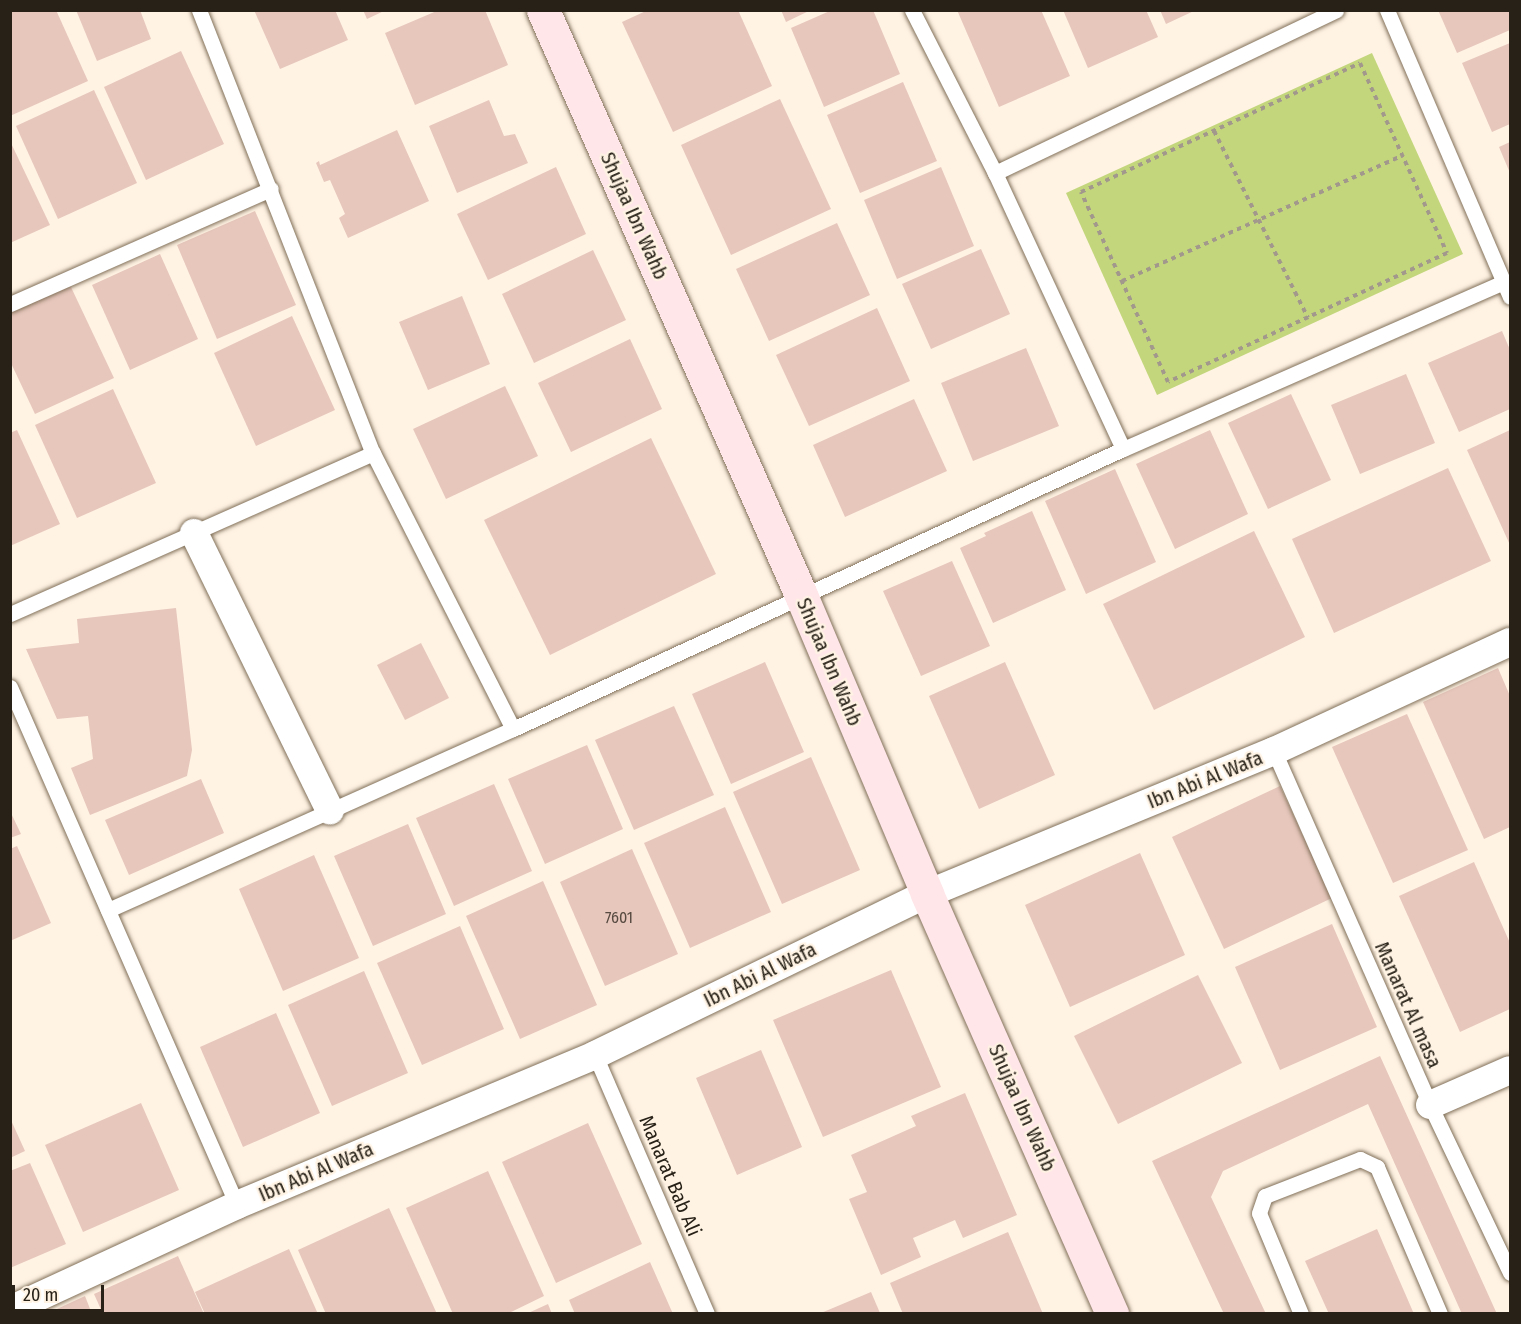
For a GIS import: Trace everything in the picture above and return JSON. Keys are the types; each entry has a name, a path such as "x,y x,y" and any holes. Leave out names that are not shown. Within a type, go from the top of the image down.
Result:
{"street":[{"name":"Shujaa Ibn Wahb","path":"543,10 801,595 927,894 1112,1314"},
{"path":"194,533 330,811"},
{"name":"Ibn Abi Al Wafa","path":"10,1310 237,1204 595,1055 927,894 1274,751 1510,642"},
{"path":"1430,1105 1510,1070"}],"lane":[{"path":"199,10 373,453 513,729"},
{"path":"912,10 995,173 1123,449"},
{"path":"995,173 1336,10"},
{"path":"1387,10 1510,297"},
{"path":"10,304 271,189"},
{"path":"108,910 513,729 1123,449 1504,282"},
{"path":"10,614 373,453"},
{"path":"10,687 237,1204"},
{"name":"Manarat Al masa","path":"1274,751 1430,1105 1510,1274"},
{"name":"Manarat Bab Ali","path":"595,1055 707,1314"},
{"path":"1300,1314 1260,1213 1265,1196 1360,1159 1377,1167 1440,1314"}],"path":[{"path":"1360,63 1402,156 1447,254 1168,382 1081,192 1360,63"},
{"path":"1214,131 1308,318"},
{"path":"1122,281 1402,156"}],"green space":[{"path":"1372,53 1463,254 1157,395 1066,193"}],"building":[{"path":"10,10 56,10 88,81 10,116"},
{"path":"76,10 140,10 151,39 97,61"},
{"path":"254,10 335,10 348,40 280,69"},
{"path":"363,10 386,10 367,19"},
{"path":"439,10 485,10 508,65 415,105 385,33"},
{"path":"648,10 738,10 772,86 673,132 622,22"},
{"path":"781,10 811,10 786,22"},
{"path":"832,10 873,10 900,74 824,107 791,28"},
{"path":"957,10 1041,10 1070,76 999,107"},
{"path":"1063,10 1146,10 1158,37 1088,68"},
{"path":"1160,10 1196,10 1166,24"},
{"path":"1438,10 1510,10 1510,30 1457,53"},
{"path":"1510,43 1510,124 1492,132 1462,63"},
{"path":"181,51 224,144 146,180 104,87"},
{"path":"903,82 937,161 860,193 827,115"},
{"path":"94,90 137,183 58,219 16,126"},
{"path":"780,99 831,209 731,255 681,145"},
{"path":"489,100 504,136 515,134 528,163 457,193 429,126"},
{"path":"397,130 429,201 348,238 339,218 345,214 330,180 324,182 316,163 319,161 320,165"},
{"path":"10,141 50,225 10,243"},
{"path":"1510,142 1510,173 1499,147"},
{"path":"556,167 586,234 488,280 457,214"},
{"path":"941,167 974,246 897,279 864,200"},
{"path":"255,211 296,305 217,339 177,245"},
{"path":"837,223 870,295 769,341 736,269"},
{"path":"981,249 1010,314 931,349 902,284"},
{"path":"593,250 626,320 534,363 502,294"},
{"path":"160,254 198,339 130,370 92,285"},
{"path":"70,285 114,378 35,414 10,361 10,313"},
{"path":"462,296 490,364 428,390 399,322"},
{"path":"877,308 910,381 809,426 776,355"},
{"path":"292,316 335,410 256,446 214,353"},
{"path":"1502,331 1510,350 1510,409 1459,432 1428,363"},
{"path":"630,339 662,409 571,452 538,383"},
{"path":"1026,348 1059,426 973,461 941,383"},
{"path":"1406,374 1435,443 1360,474 1331,405"},
{"path":"505,386 538,456 446,499 413,429"},
{"path":"113,389 156,483 77,518 35,425"},
{"path":"1291,394 1331,480 1268,509 1228,423"},
{"path":"914,399 947,471 845,517 813,445"},
{"path":"17,430 60,524 10,546 10,433"},
{"path":"1210,430 1248,514 1175,549 1136,464"},
{"path":"1510,430 1510,545 1467,450"},
{"path":"651,438 716,574 550,655 484,520"},
{"path":"1448,468 1491,561 1334,633 1292,539"},
{"path":"1115,469 1156,562 1086,594 1045,501"},
{"path":"1032,511 1066,590 993,623 960,548 986,536 984,533"},
{"path":"1254,531 1305,637 1154,710 1103,604"},
{"path":"952,561 990,646 921,676 883,591"},
{"path":"176,608 192,750 187,776 90,815 71,768 93,759 88,716 57,719 26,649 79,643 77,619"},
{"path":"421,643 449,698 405,720 377,665"},
{"path":"765,662 804,752 731,784 692,694"},
{"path":"1005,662 1055,775 979,809 929,696"},
{"path":"1498,668 1510,696 1510,827 1484,839 1423,702"},
{"path":"674,706 714,795 634,830 595,740"},
{"path":"1407,714 1468,850 1393,883 1332,747"},
{"path":"587,745 623,829 545,864 508,779"},
{"path":"811,757 860,870 782,904 733,792"},
{"path":"201,779 224,833 129,875 105,820"},
{"path":"494,784 532,871 454,906 416,818"},
{"path":"1280,786 1332,898 1224,949 1172,837"},
{"path":"725,807 771,912 690,948 644,843"},
{"path":"10,811 21,834 10,838"},
{"path":"408,824 446,914 373,946 334,856"},
{"path":"17,846 51,923 10,941 10,849"},
{"path":"632,849 678,954 605,986 560,882"},
{"path":"1140,853 1185,955 1070,1007 1025,905"},
{"path":"314,855 359,958 283,991 239,889"},
{"path":"1474,862 1510,943 1510,1009 1460,1032 1399,896"},
{"path":"543,881 597,1005 520,1039 466,916"},
{"path":"1332,924 1377,1027 1280,1070 1235,967"},
{"path":"460,926 504,1029 422,1065 377,963"},
{"path":"891,970 941,1087 823,1137 773,1020"},
{"path":"364,971 408,1073 332,1106 288,1005"},
{"path":"1198,975 1242,1063 1118,1124 1074,1036"},
{"path":"276,1013 320,1113 243,1147 200,1047"},
{"path":"761,1050 802,1147 737,1175 696,1078"},
{"path":"1380,1056 1497,1314 1462,1314 1368,1104 1223,1171 1211,1197 1266,1314 1224,1314 1152,1161"},
{"path":"965,1093 1017,1215 963,1238 955,1220 913,1238 921,1257 881,1275 849,1199 867,1192 851,1155 916,1126 911,1116"},
{"path":"141,1103 179,1190 83,1232 45,1145"},
{"path":"10,1118 25,1151 10,1158"},
{"path":"588,1123 642,1244 556,1283 502,1162"},
{"path":"30,1163 66,1244 10,1268 10,1171"},
{"path":"488,1171 544,1296 507,1314 453,1314 406,1208"},
{"path":"389,1208 437,1314 326,1314 298,1250"},
{"path":"1377,1229 1414,1314 1329,1314 1305,1261"},
{"path":"1008,1232 1043,1314 903,1314 890,1283"},
{"path":"289,1249 318,1314 205,1314 195,1292"},
{"path":"178,1256 204,1314 103,1314 94,1294"},
{"path":"650,1262 673,1314 575,1314 569,1300"},
{"path":"871,1292 880,1313 821,1313"},
{"path":"85,1296 92,1314 46,1314"},
{"path":"548,1304 552,1314 526,1314"}]}
